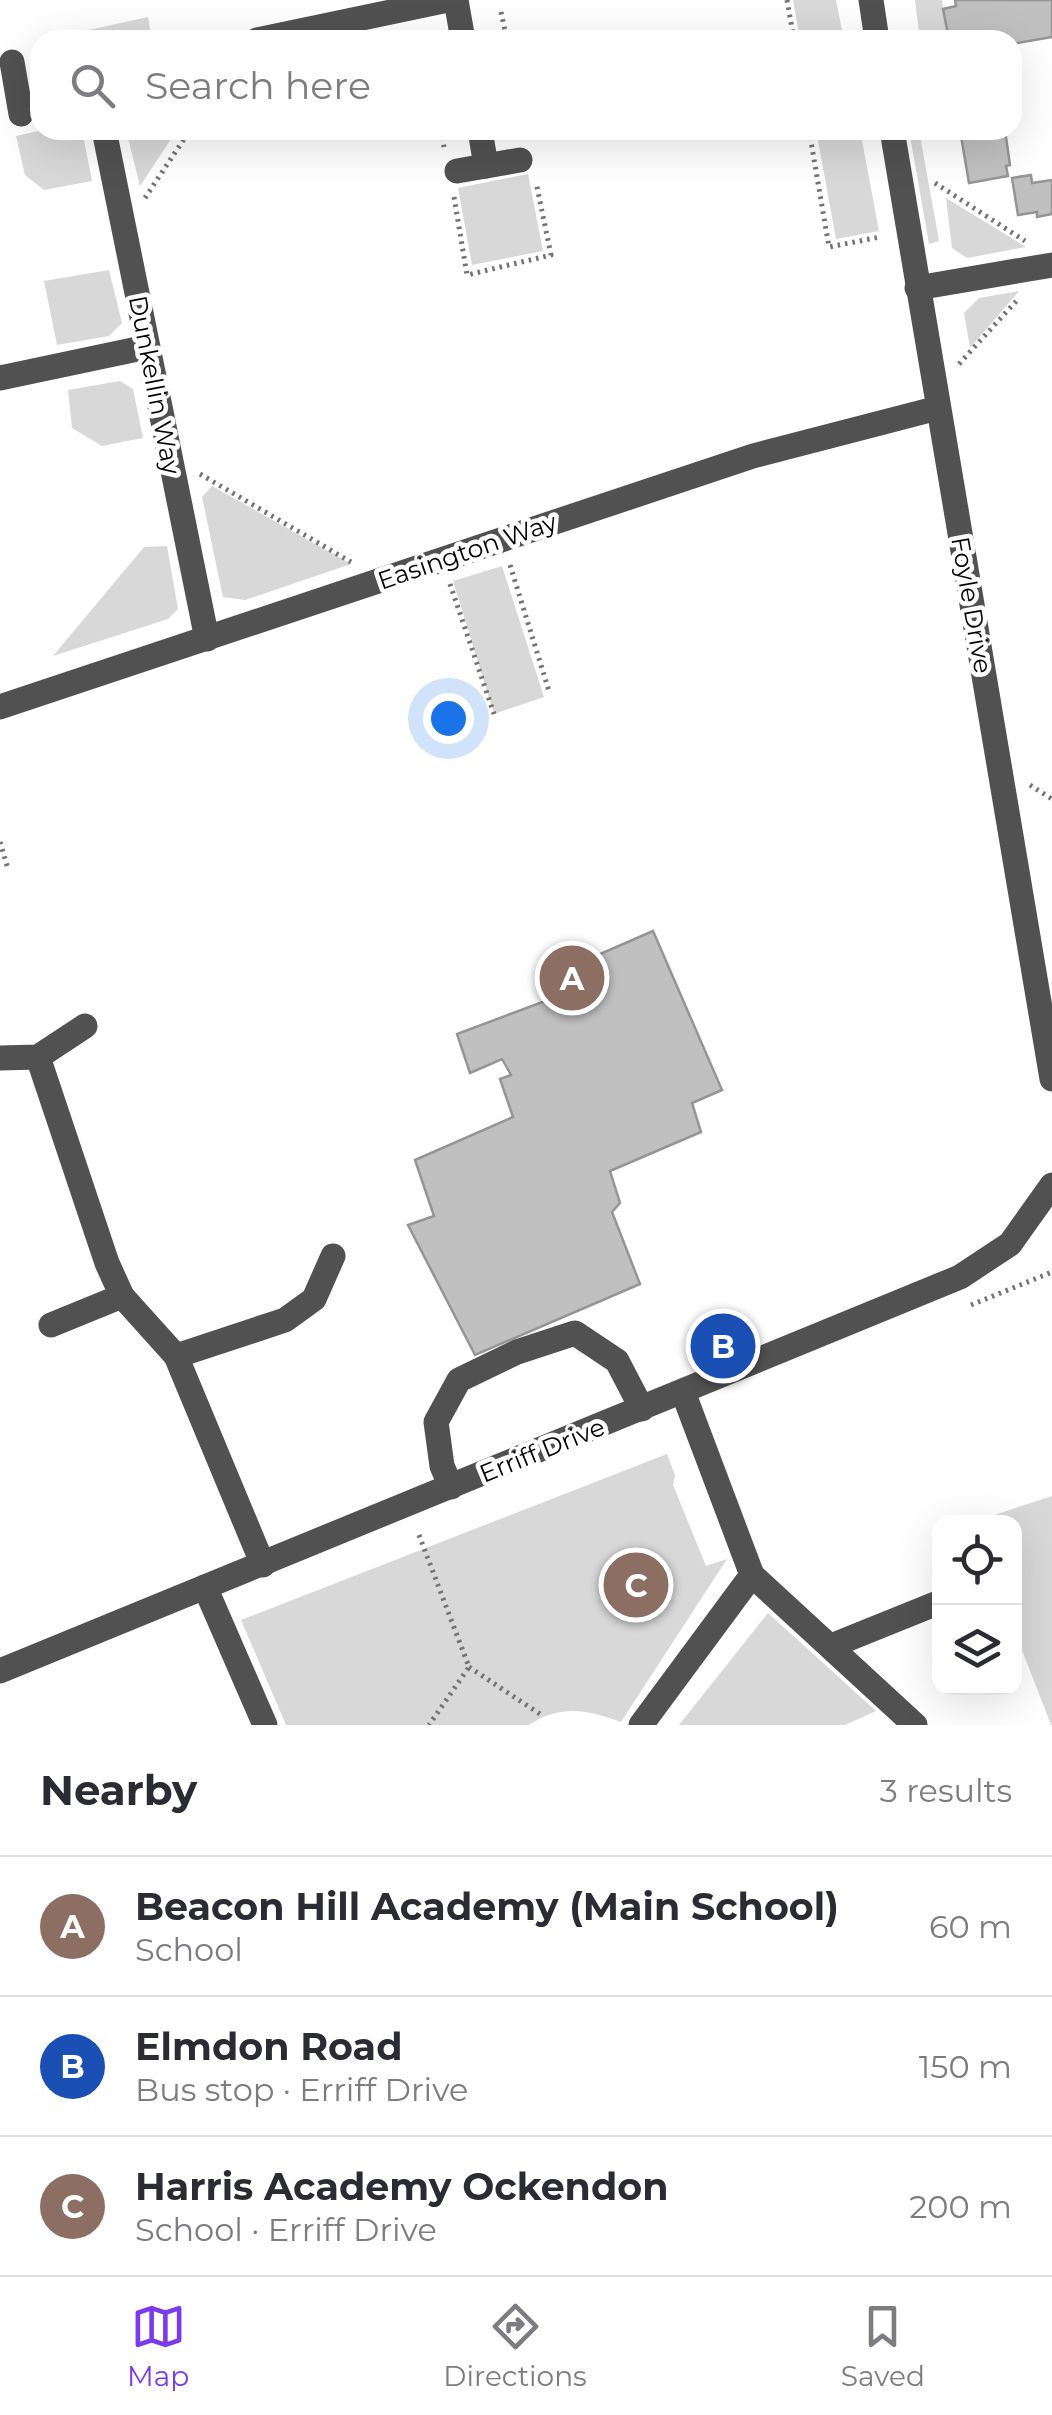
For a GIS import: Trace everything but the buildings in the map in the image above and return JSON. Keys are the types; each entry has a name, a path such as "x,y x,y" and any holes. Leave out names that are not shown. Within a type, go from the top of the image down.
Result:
{"street":[{"path":"293,30 375,7 448,0"},
{"path":"456,0 461,30"},
{"path":"871,0 876,30"},
{"path":"12,62 26,96"},
{"name":"Dunkellin Way","path":"106,140 206,639"},
{"path":"482,140 486,166"},
{"name":"Foyle Drive","path":"894,140 1052,1080"},
{"path":"454,178 486,166 526,163"},
{"path":"917,288 1052,265"},
{"path":"0,378 147,347"},
{"name":"Easington Way","path":"0,707 753,456 938,408"},
{"path":"0,1058 38,1057 85,1026"},
{"path":"38,1057 99,1244 122,1296 176,1356 263,1564"},
{"name":"Erriff Drive","path":"0,1671 960,1277 1010,1244 1052,1185"},
{"path":"176,1356 285,1320 314,1299 333,1256"},
{"path":"51,1325 122,1296"},
{"path":"451,1488 442,1466 436,1422 459,1380 517,1352 575,1333 617,1361 642,1409"},
{"path":"683,1392 752,1574 915,1725"},
{"path":"641,1725 752,1574"},
{"path":"205,1587 265,1725"},
{"path":"831,1646 933,1605"}],"path":[{"path":"787,0 792,30"},
{"path":"501,12 505,30"},
{"path":"137,210 183,140"},
{"path":"444,140 445,148"},
{"path":"811,140 829,247 880,237"},
{"path":"454,178 468,274 551,255 526,163"},
{"path":"935,183 1034,246"},
{"path":"957,366 1019,298"},
{"path":"189,468 364,570"},
{"path":"507,558 549,691"},
{"path":"448,576 494,714"},
{"path":"1030,784 1052,800"},
{"path":"0,842 8,869"},
{"path":"961,1309 1052,1272"},
{"path":"419,1535 470,1667 543,1716"},
{"path":"429,1725 470,1667"}],"shaded area":[{"path":"793,0 836,0 842,30 798,30"},
{"path":"915,0 942,0 946,30 919,30"},
{"path":"148,17 150,30 89,30"},
{"path":"30,133 30,140 84,140 92,181 44,190 25,175 16,136"},
{"path":"128,140 170,140 140,186"},
{"path":"818,140 862,140 879,231 836,239"},
{"path":"911,140 921,140 939,241 929,244"},
{"path":"528,174 543,251 472,265 458,188"},
{"path":"946,198 1026,247 967,258 952,248"},
{"path":"109,270 122,323 109,336 57,345 44,281"},
{"path":"1019,291 970,348 964,313 979,298"},
{"path":"120,381 133,389 143,438 102,446 72,428 68,390"},
{"path":"212,486 351,564 245,600 223,597 202,497"},
{"path":"167,546 178,609 168,619 53,656 144,547"},
{"path":"502,566 544,697 494,714 453,581"},
{"path":"667,1454 675,1475 673,1485 706,1566 727,1559 621,1722 574,1711 552,1714 529,1725 286,1725 241,1620"},
{"path":"1052,1496 1052,1725 1022,1650 1022,1515 994,1515"},
{"path":"768,1613 876,1711 845,1725 679,1725"}],"place":[{"name":"Beacon Hill Academy (Main School)","path":"572,978"},
{"name":"Elmdon Road","path":"723,1346"},
{"name":"Harris Academy Ockendon","path":"636,1585"}]}
